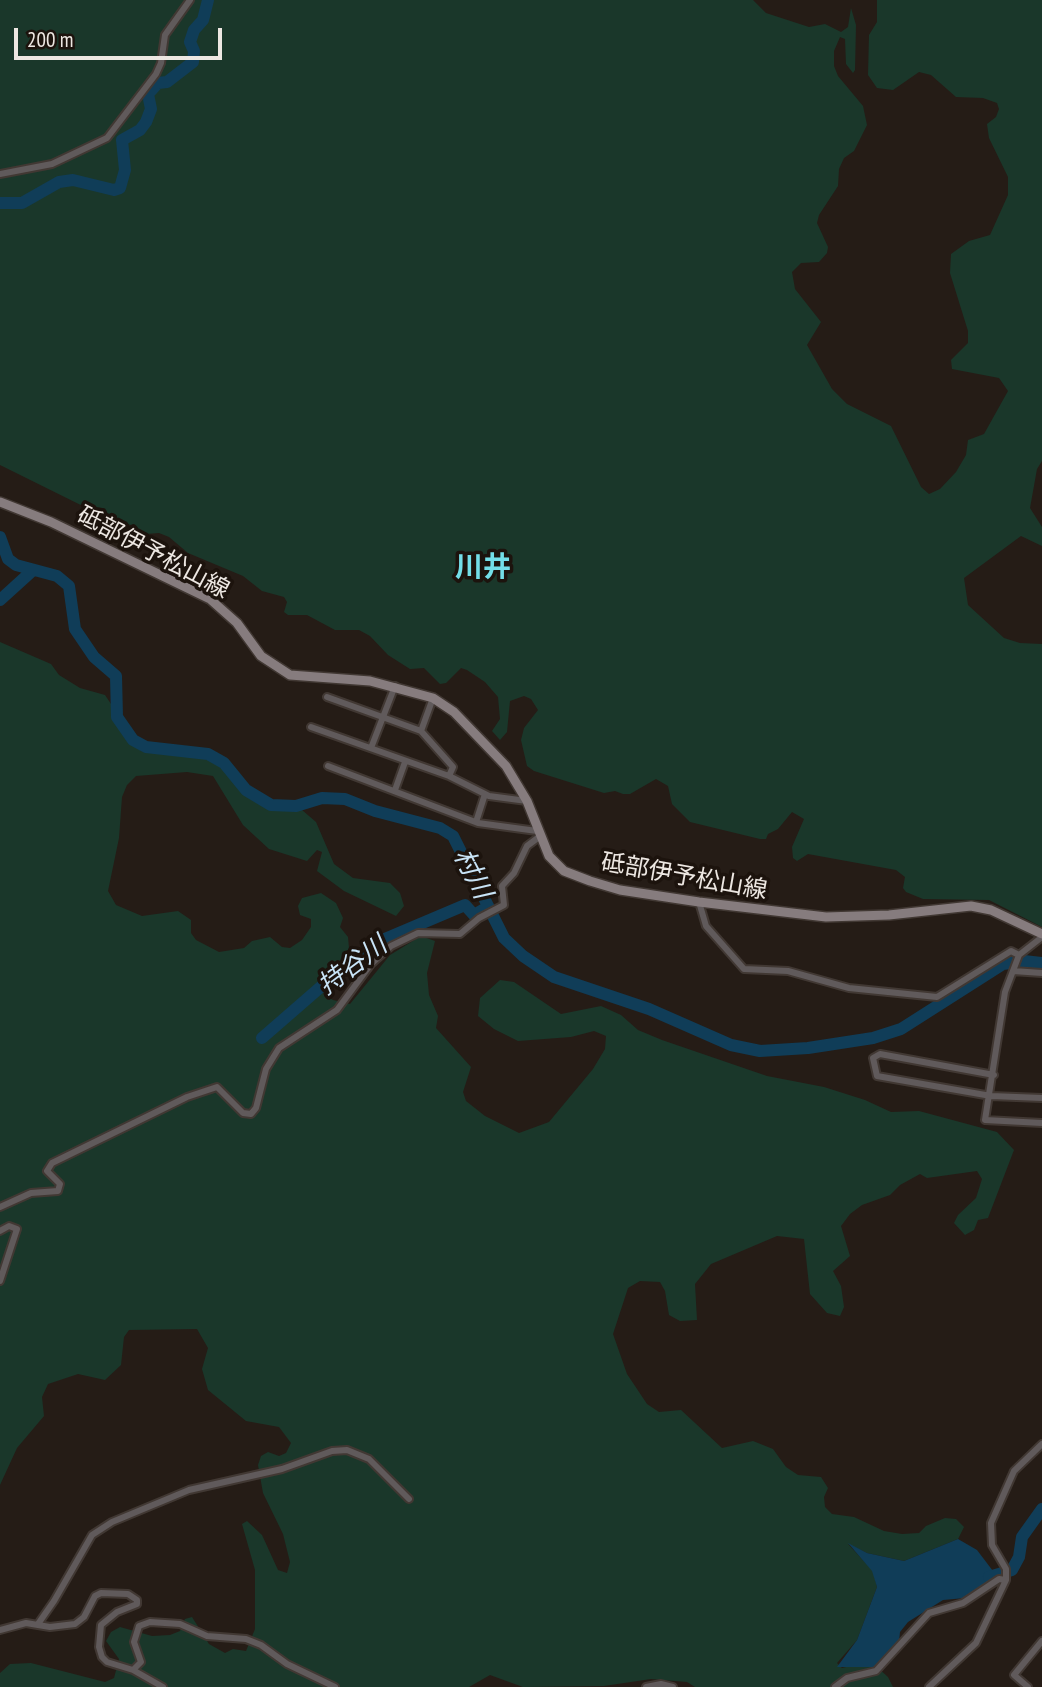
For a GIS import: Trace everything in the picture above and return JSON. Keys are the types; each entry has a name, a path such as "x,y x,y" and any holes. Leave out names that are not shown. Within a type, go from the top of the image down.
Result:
{"main road":[{"name":"砥部伊予松山線","path":"0,502 51,522 210,599 237,623 261,656 290,675 394,686 433,698 454,712 498,756 527,801 549,856 564,871 620,890 825,917 889,915 971,906 991,911 1042,936"}],"street":[{"path":"0,174 52,164 107,138 156,74 165,35 190,0"},
{"path":"371,748 394,686"},
{"path":"327,697 421,731 453,767 449,776"},
{"path":"421,731 433,698"},
{"path":"310,727 449,776 485,794 527,801"},
{"path":"395,790 405,762"},
{"path":"328,766 476,822 538,834"},
{"path":"476,822 485,794"},
{"path":"0,1207 31,1193 58,1191 60,1184 47,1171 52,1163 187,1097 218,1087 243,1113 251,1114 256,1108 266,1069 279,1048 337,1010 371,964 391,946 418,933 460,934 479,918 504,905 502,887 514,873 527,846 538,834"},
{"path":"699,902 706,926 744,969 788,971 849,988 937,997 1012,951 1019,955"},
{"path":"1042,936 1019,955 1005,992 991,1096 985,1120 1042,1124"},
{"path":"1014,969 1042,973"},
{"path":"994,1075 880,1054 873,1058 877,1076 991,1096 1042,1098"},
{"path":"0,1231 9,1226 17,1229 0,1280"},
{"path":"929,1687 976,1643 1006,1580 1006,1569 992,1545 991,1523 1014,1471 1042,1444"},
{"path":"38,1624 92,1535 112,1522 189,1490 282,1469 332,1451 347,1450 369,1459 409,1499"},
{"path":"835,1687 847,1678 876,1671 929,1613 963,1603 999,1579 1006,1580"},
{"path":"0,1630 38,1624 50,1627 75,1624 84,1616 95,1596 101,1593 133,1596 137,1604 105,1619 99,1633 99,1647 107,1662 133,1670 163,1687"},
{"path":"133,1670 141,1662 134,1642 139,1626 150,1622 180,1624 207,1636 254,1642 287,1664 335,1687"},
{"path":"1028,1687 1014,1675 1042,1641"},
{"path":"646,1687 661,1684 673,1687"}],"green space":[{"path":"0,0 753,0 766,13 809,27 825,24 841,32 848,27 851,8 856,25 855,70 853,73 846,64 845,39 840,37 834,51 834,66 838,76 863,106 867,125 854,151 844,158 839,169 838,186 819,215 817,223 828,247 827,253 819,262 801,263 792,272 795,289 821,322 807,345 832,389 847,404 891,426 921,487 929,494 940,489 956,472 966,455 968,440 984,434 1008,391 999,378 952,369 951,360 968,343 968,331 950,273 951,254 969,241 990,235 1008,195 1008,177 989,138 987,124 996,117 999,109 997,103 983,98 956,97 931,75 919,72 893,90 877,88 868,75 869,35 877,22 877,0 1042,0 1042,461 1037,469 1030,508 1042,527 1042,546 1021,536 964,578 968,605 1004,638 1020,643 1042,644 1042,927 989,900 923,899 906,892 903,888 905,877 896,870 808,854 797,861 793,858 792,847 804,819 792,812 778,829 768,834 766,839 760,839 690,822 672,804 668,786 656,779 630,794 615,791 604,793 534,771 527,766 521,740 524,728 538,710 531,699 524,696 510,701 507,732 500,740 492,731 500,719 498,697 485,682 467,670 461,668 446,683 440,684 424,668 410,669 388,655 370,636 359,630 335,630 307,615 288,615 284,612 287,602 284,597 262,591 243,576 188,553 169,537 159,533 146,534 131,525 111,520 0,465"},
{"path":"0,642 51,664 59,675 80,688 105,695 111,704 113,720 130,743 143,752 208,758 224,767 243,790 277,809 302,810 316,822 334,864 353,878 390,883 400,893 404,906 396,916 344,891 317,871 322,852 317,850 307,861 269,849 243,825 213,776 187,772 136,776 127,785 122,797 119,838 108,891 116,905 142,916 178,911 191,920 191,933 196,940 219,952 244,948 252,941 270,937 282,947 290,948 302,940 311,927 311,919 300,915 298,906 302,898 321,893 336,903 343,918 340,927 348,937 349,948 323,994 333,1000 350,1004 390,955 421,936 435,941 427,973 429,995 438,1016 436,1028 471,1067 463,1092 466,1101 485,1116 519,1133 549,1122 593,1069 605,1049 606,1036 594,1031 571,1037 518,1041 494,1029 478,1016 480,998 500,980 514,982 561,1014 601,1006 621,1015 638,1030 662,1040 767,1076 824,1087 865,1100 891,1112 919,1111 997,1132 1014,1150 988,1218 978,1220 974,1230 965,1235 954,1223 958,1215 976,1198 982,1179 977,1171 927,1178 920,1174 900,1185 890,1195 862,1205 850,1214 841,1226 850,1256 833,1271 841,1286 844,1307 840,1316 827,1313 810,1294 804,1239 777,1236 711,1264 695,1284 697,1320 680,1321 669,1315 665,1291 660,1282 640,1281 628,1288 613,1334 627,1374 647,1404 659,1412 681,1410 722,1448 753,1441 773,1449 786,1467 798,1475 821,1477 828,1488 824,1497 825,1507 832,1514 854,1517 884,1531 902,1534 919,1533 926,1526 945,1518 956,1519 964,1527 958,1539 904,1561 867,1553 848,1544 873,1571 877,1587 857,1640 837,1663 842,1668 854,1665 877,1667 888,1677 893,1687 695,1687 687,1682 651,1679 604,1686 523,1687 490,1675 469,1687 0,1687 0,1673 10,1664 31,1663 105,1682 114,1678 119,1659 106,1641 111,1632 120,1627 152,1636 170,1635 180,1631 185,1619 192,1617 209,1644 225,1653 233,1649 246,1651 255,1629 255,1570 242,1524 247,1521 262,1535 278,1570 287,1573 290,1562 283,1534 263,1493 258,1465 261,1456 268,1452 279,1456 286,1453 291,1443 279,1427 246,1421 208,1390 202,1369 208,1348 197,1329 129,1330 124,1337 121,1365 105,1380 78,1374 48,1384 42,1397 44,1416 17,1448 0,1485"}],"water":[{"path":"958,1539 977,1550 996,1575 994,1580 965,1598 943,1600 908,1622 900,1632 899,1642 877,1667 837,1667 857,1640 877,1587 872,1571 848,1543 867,1553 904,1561"}],"waterway":[{"path":"0,203 22,203 59,182 73,180 114,190 120,188 125,170 122,140 140,130 146,122 151,109 148,94 158,83 167,82 193,62 194,51 190,42 194,30 203,20 208,0"},
{"name":"村川","path":"0,537 8,559 16,565 57,576 69,586 75,629 94,657 116,676 117,717 133,740 146,747 208,754 224,763 246,790 271,805 296,806 322,798 345,799 375,811 440,828 453,836 504,938 523,956 554,977 649,1009 731,1045 760,1051 808,1048 873,1038 901,1029 1003,964 1024,961 1042,963"},
{"path":"0,600 32,571"},
{"name":"持谷川","path":"262,1038 331,978 380,941 465,905 474,915 488,907"},
{"path":"989,1577 1012,1570 1019,1557 1022,1537 1042,1509"}],"district":[{"name":"川井","path":"483,568"}]}
